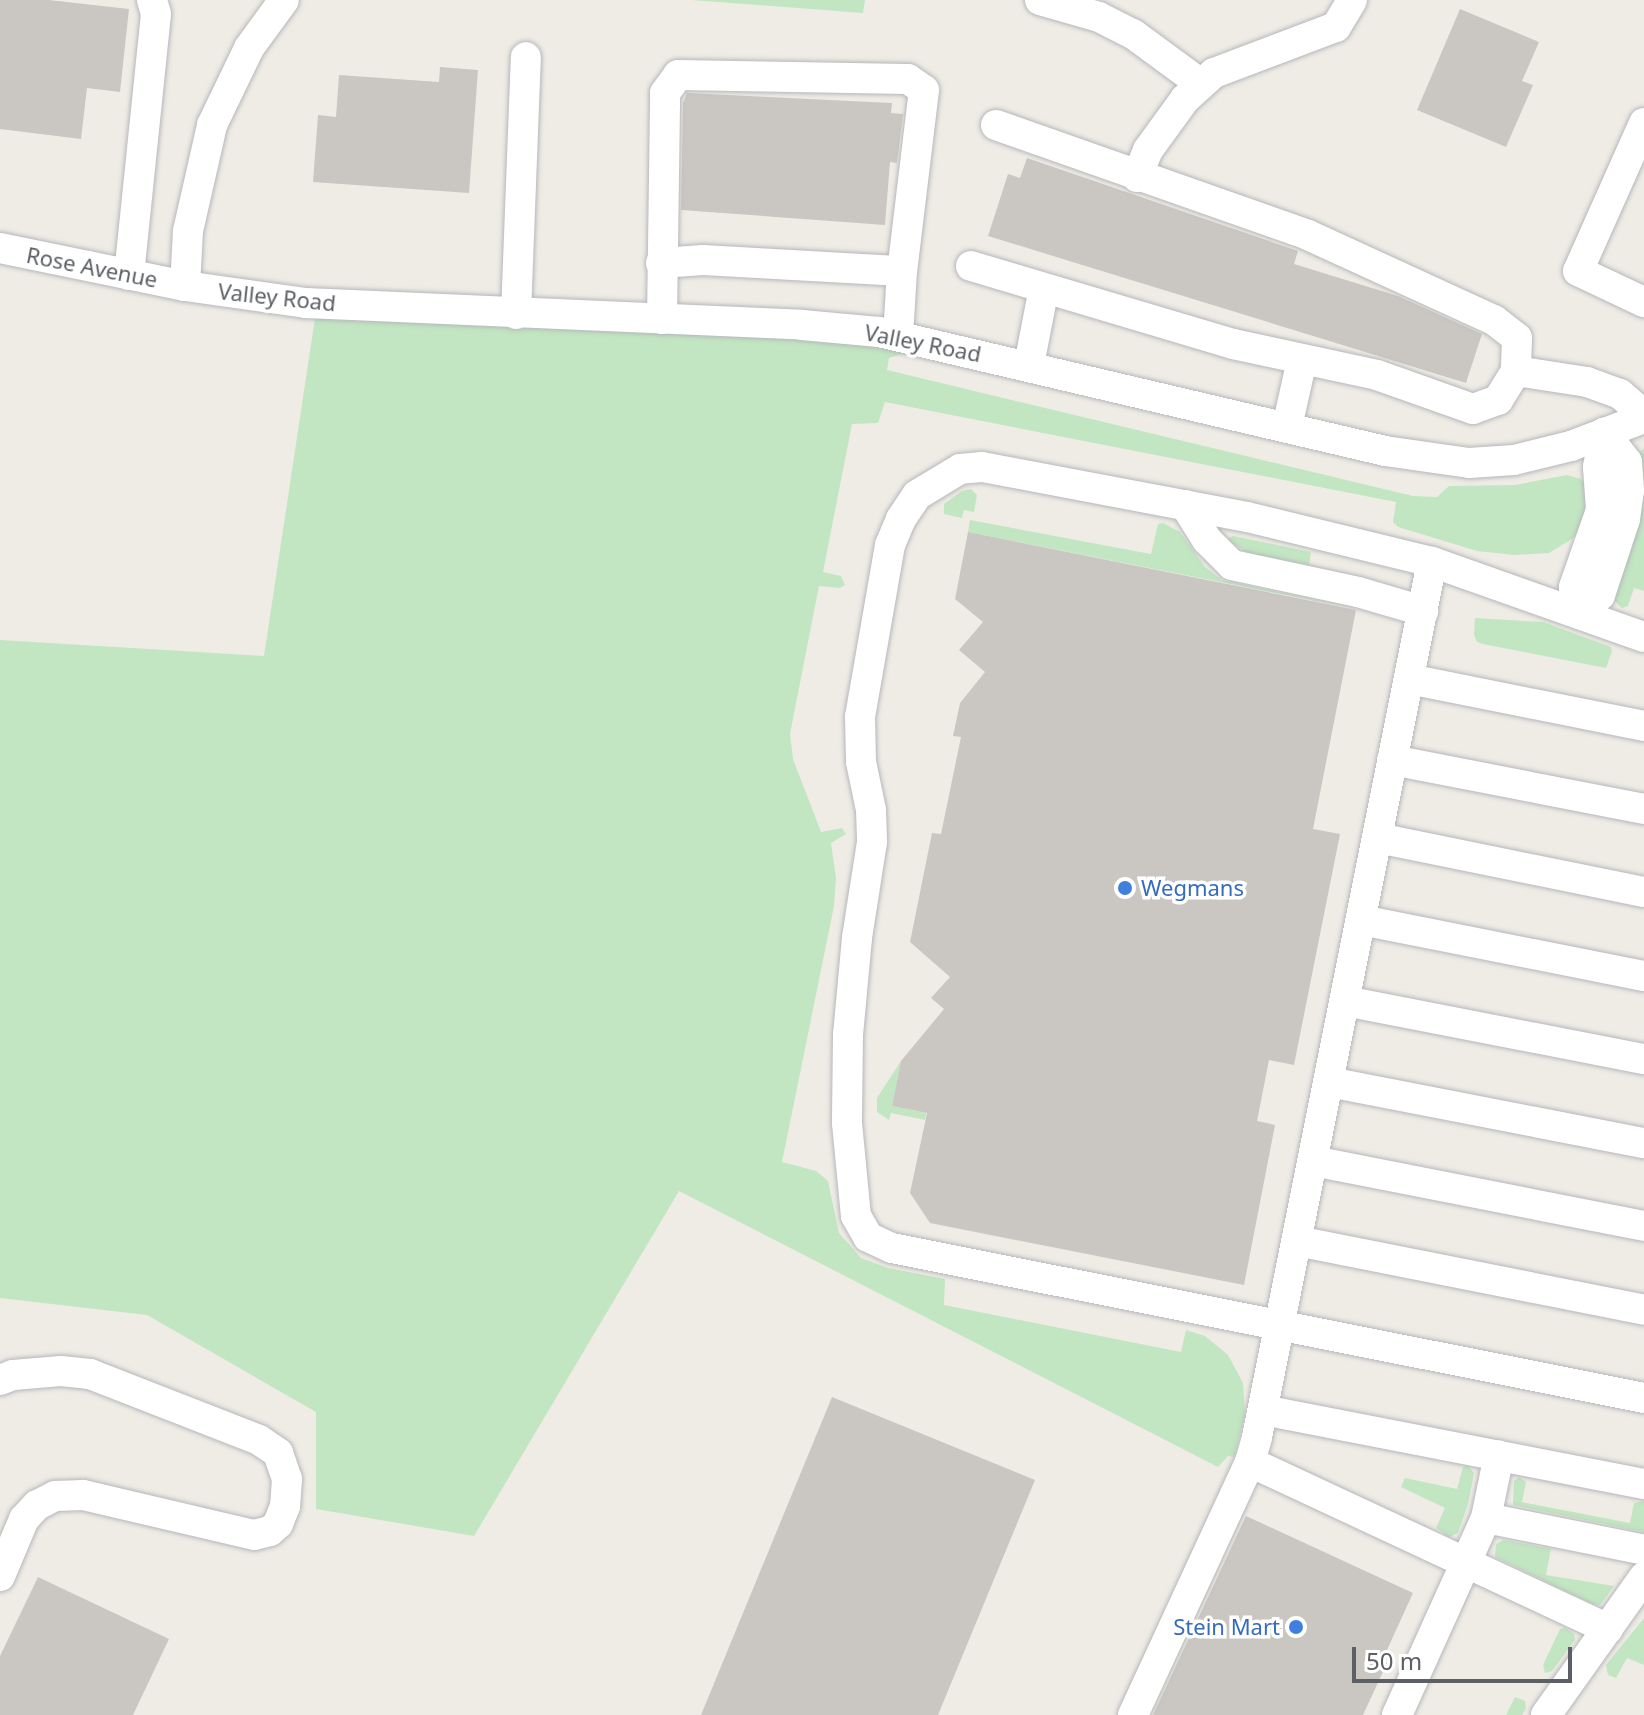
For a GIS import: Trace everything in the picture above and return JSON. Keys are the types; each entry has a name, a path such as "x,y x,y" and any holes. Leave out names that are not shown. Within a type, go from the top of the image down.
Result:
{"street":[{"path":"129,275 156,14 152,0"},
{"path":"185,286 188,231 212,125 249,48 284,0"},
{"path":"1040,0 1099,17 1133,34 1201,84"},
{"path":"1137,177 1148,150 1185,99 1214,73 1336,27 1352,0"},
{"path":"516,314 526,57"},
{"path":"662,319 665,93 678,75 908,79 924,90 902,271 898,336"},
{"path":"1644,123 1578,271 1644,302"},
{"path":"971,266 1302,360 1377,375 1473,409 1498,400 1516,371 1517,338 1494,320 1308,235 996,125"},
{"name":"Rose Avenue","path":"0,248 185,286"},
{"path":"661,263 703,260 902,271"},
{"name":"Valley Road","path":"185,286 306,303 802,325 898,336 1385,451 1469,463 1514,460 1571,446 1644,416"},
{"path":"1029,365 1044,288"},
{"path":"1287,427 1302,360"},
{"path":"1516,371 1587,382 1620,394 1644,416"},
{"path":"1578,613 1600,595 1625,519 1629,490 1627,462 1604,433"},
{"path":"1644,637 1388,549 1185,505 982,467 960,469 944,477 917,495 901,519 890,545 860,717 861,762 871,810 872,842 857,938 848,1035 847,1123 852,1188 861,1229 877,1243 1644,1398"},
{"path":"1185,505 1207,540 1232,565 1358,592 1423,611"},
{"path":"1133,1715 1250,1462 1263,1410 1432,562"},
{"path":"1409,679 1644,726"},
{"path":"1392,760 1644,809"},
{"path":"1378,838 1644,892"},
{"path":"1361,920 1644,976"},
{"path":"1345,1001 1644,1059"},
{"path":"1329,1082 1644,1143"},
{"path":"1313,1161 1644,1226"},
{"path":"1297,1241 1644,1310"},
{"path":"0,1380 13,1375 61,1371 90,1374 259,1440 278,1453 287,1479 285,1506 278,1524 270,1531 254,1535 83,1495 55,1496 37,1505 24,1519 0,1576"},
{"path":"1263,1410 1644,1484"},
{"path":"1397,1715 1486,1518 1499,1455"},
{"path":"1250,1462 1608,1629"},
{"path":"1486,1518 1644,1550"},
{"path":"1546,1715 1644,1577"}],"green space":[{"path":"692,0 865,0 863,13"},
{"path":"318,298 940,342 889,358 887,370 1413,496 1437,497 1449,486 1515,485 1567,475 1581,479 1586,485 1588,505 1581,527 1572,539 1549,553 1514,555 1477,551 1398,527 1393,522 1396,502 885,402 878,423 852,424 823,572 841,576 845,585 840,588 819,586 790,734 793,759 821,832 842,828 846,834 831,843 836,878 834,906 782,1162 816,1171 828,1181 839,1233 861,1258 888,1268 945,1279 944,1305 1181,1352 1186,1330 1205,1336 1228,1355 1243,1383 1245,1415 1234,1457 1228,1456 1218,1467 679,1191 474,1536 316,1509 316,1412 147,1315 0,1298 0,640 264,656"},
{"path":"1644,448 1644,591 1634,588 1628,606 1622,608 1612,598 1642,509 1638,455"},
{"path":"971,489 977,495 974,512 964,510 962,518 944,514 944,504 962,491"},
{"path":"970,520 1151,554 1158,524 1163,523 1180,532 1205,567 1222,580 1357,609 968,532"},
{"path":"1233,536 1311,552 1309,565 1248,553 1227,540"},
{"path":"1475,618 1543,622 1611,647 1612,651 1606,668 1483,644 1477,642 1474,635"},
{"path":"901,1061 892,1106 926,1113 925,1120 891,1113 889,1120 877,1112 877,1098"},
{"path":"1468,1466 1474,1473 1468,1504 1458,1533 1449,1537 1436,1528 1445,1508 1401,1487 1405,1478 1457,1489 1463,1467"},
{"path":"1519,1477 1526,1482 1522,1502 1630,1523 1634,1503 1644,1501 1644,1532 1513,1505 1514,1481"},
{"path":"1504,1540 1551,1549 1546,1575 1614,1586 1600,1605 1592,1604 1495,1557 1496,1544"},
{"path":"1644,1618 1644,1665 1627,1658 1616,1678 1608,1675 1606,1665"},
{"path":"1565,1628 1574,1634 1575,1640 1552,1671 1545,1673 1543,1665 1560,1629"},
{"path":"1515,1697 1525,1701 1526,1708 1522,1715 1506,1715"}],"building":[{"path":"0,0 49,0 129,9 120,92 87,88 81,139 0,129"},
{"path":"1460,9 1539,42 1522,81 1533,85 1506,147 1417,110"},
{"path":"440,67 478,70 469,193 313,182 318,115 336,117 339,75 439,82"},
{"path":"687,93 892,103 891,113 903,114 897,163 890,162 885,225 681,210 683,103"},
{"path":"1027,158 1298,251 1294,264 1398,296 1482,334 1466,383 988,236 1008,174 1020,178"},
{"name":"Wegmans","path":"968,532 1356,610 1313,829 1340,834 1294,1065 1269,1060 1257,1121 1275,1125 1244,1285 930,1223 910,1193 927,1113 892,1106 901,1061 944,1009 931,998 950,977 910,942 932,833 941,834 961,737 953,736 960,703 985,672 959,650 983,622 955,599"},
{"path":"832,1397 1035,1480 938,1715 701,1715"},
{"name":"Stein Mart","path":"1246,1516 1413,1593 1382,1661 1387,1663 1363,1715 1153,1715"},
{"path":"38,1577 169,1639 133,1715 0,1715 0,1656"}],"place":[{"name":"Wegmans","path":"1125,888"},
{"name":"Stein Mart","path":"1296,1627"}]}
